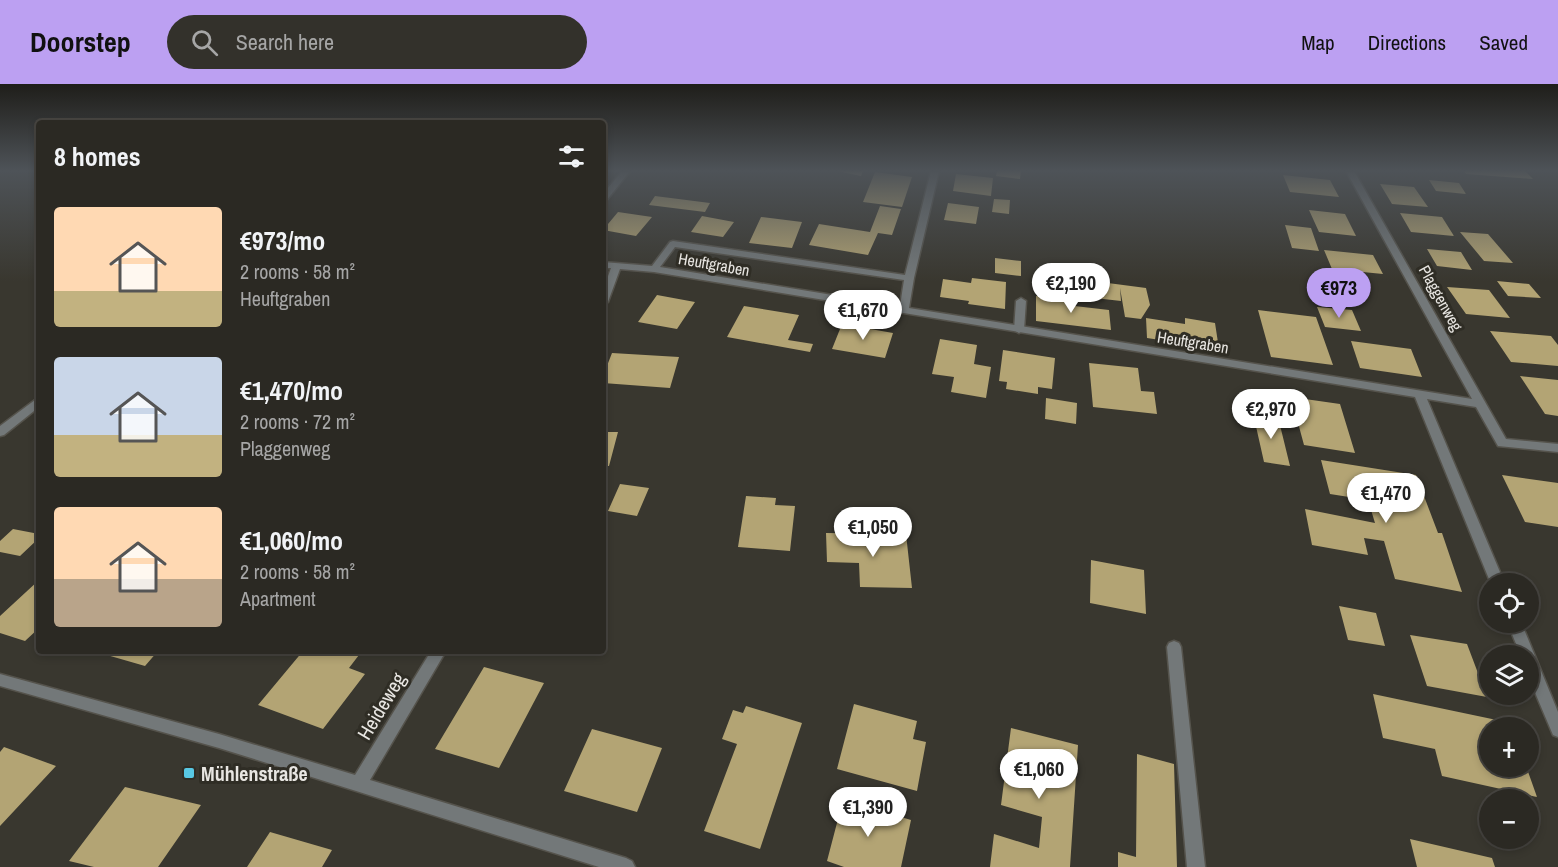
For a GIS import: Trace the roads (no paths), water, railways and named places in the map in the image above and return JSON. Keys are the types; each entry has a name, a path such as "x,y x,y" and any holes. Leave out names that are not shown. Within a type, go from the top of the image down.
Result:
{"street":[{"path":"904,311 909,278 926,208"},
{"name":"Plaggenweg","path":"1370,208 1502,443 1558,448"},
{"name":"Heuftgraben","path":"654,269 673,244 909,278"},
{"name":"Heuftgraben","path":"606,266 654,269 1479,404"},
{"path":"606,294 616,268"},
{"path":"1019,330 1021,301"},
{"path":"1419,393 1493,573"},
{"path":"0,432 36,403"},
{"path":"1174,647 1197,867"},
{"name":"Heideweg","path":"359,784 437,654"},
{"path":"0,680 359,784 626,867"},
{"path":"1539,683 1558,729"}],"place":[{"name":"Mühlenstraße","path":"189,773"}]}
